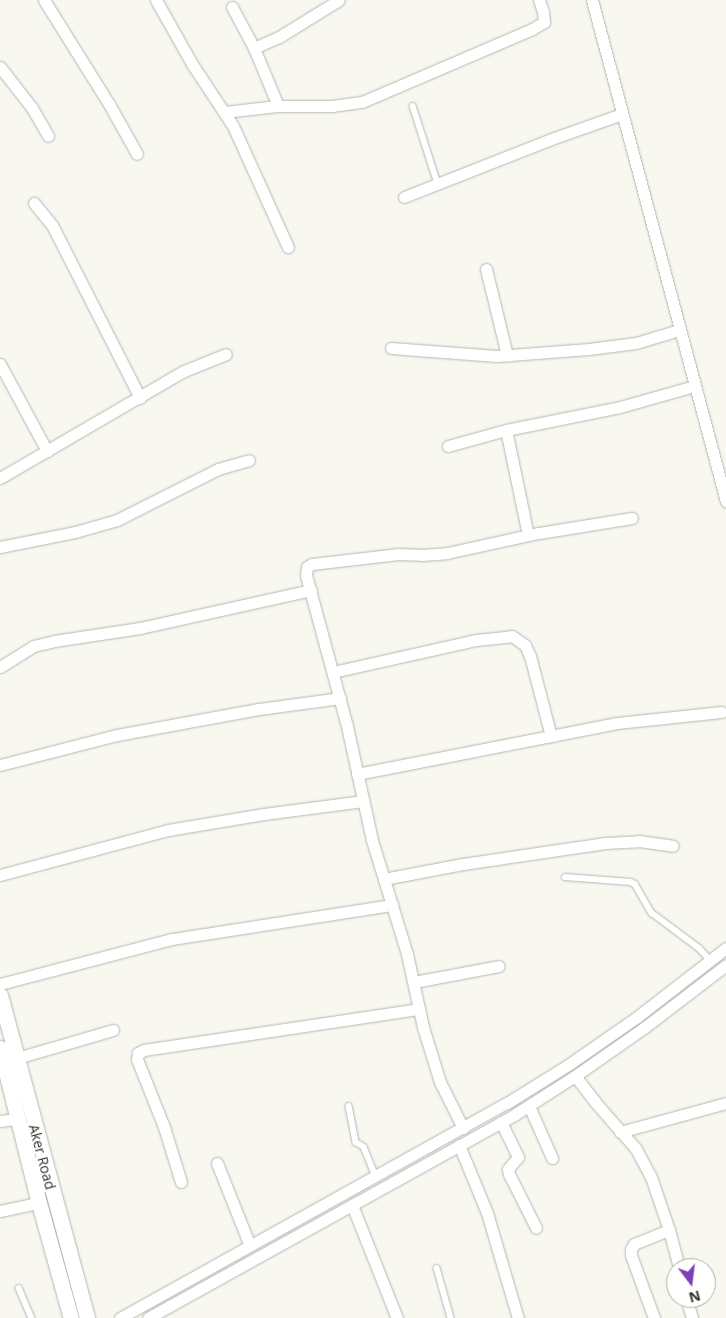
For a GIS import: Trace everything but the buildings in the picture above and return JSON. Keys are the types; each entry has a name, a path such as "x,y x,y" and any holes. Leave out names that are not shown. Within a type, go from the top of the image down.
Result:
{"street":[{"path":"44,0 109,104 137,154"},
{"path":"156,0 192,64 224,112 258,177 288,247"},
{"path":"254,48 279,37 339,0"},
{"path":"224,112 278,106 332,106 362,102 532,29 544,22 543,12 538,0"},
{"path":"592,0 726,501"},
{"path":"232,7 254,48 278,106"},
{"path":"0,67 32,108 48,136"},
{"path":"404,197 622,114"},
{"path":"34,203 52,225 140,398"},
{"path":"486,269 507,355"},
{"path":"391,348 507,355 589,349 636,343 679,330"},
{"path":"0,478 184,371 226,354"},
{"path":"0,364 46,451"},
{"path":"448,446 506,430 620,407 694,386"},
{"path":"506,430 528,535"},
{"path":"0,547 65,534 117,520 218,470 249,460"},
{"path":"463,1128 440,1082 419,1009 414,982 363,801 340,698 306,574 307,567 312,564 398,554 447,553 528,535 632,518"},
{"path":"0,667 32,646 140,628 311,590"},
{"path":"333,672 476,640 512,636 525,644 530,656 551,736"},
{"path":"0,765 117,735 259,709 340,698"},
{"path":"358,774 617,723 721,712"},
{"path":"0,875 168,830 264,814 363,801"},
{"path":"384,879 473,862 606,843 639,841 673,846"},
{"path":"0,984 172,939 392,905"},
{"path":"120,1318 463,1128 568,1065 637,1017 726,948"},
{"path":"148,1318 529,1106 576,1076 726,965"},
{"path":"414,982 499,966"},
{"name":"Aker Road","path":"0,995 87,1318"},
{"path":"181,1182 164,1127 137,1059 138,1053 144,1050 419,1009"},
{"path":"16,1058 113,1030"},
{"name":"Aker Road","path":"0,1048 71,1318"},
{"path":"576,1076 620,1132 636,1149 651,1177 676,1258"},
{"path":"620,1132 726,1103"},
{"path":"529,1106 552,1158"},
{"path":"0,1121 18,1119"},
{"path":"501,1122 518,1157 508,1169 509,1174 536,1228"},
{"path":"459,1146 487,1213 518,1318"},
{"path":"217,1163 250,1246"},
{"path":"0,1211 39,1202"},
{"path":"352,1205 397,1318"},
{"path":"654,1318 630,1249 634,1244 669,1230"}],"lane":[{"path":"413,106 438,184"},
{"path":"565,877 631,882 635,884 652,913 699,948 710,960"},
{"path":"349,1106 356,1142 364,1147 376,1176"},
{"path":"437,1268 451,1318"},
{"path":"19,1288 32,1318"}]}
